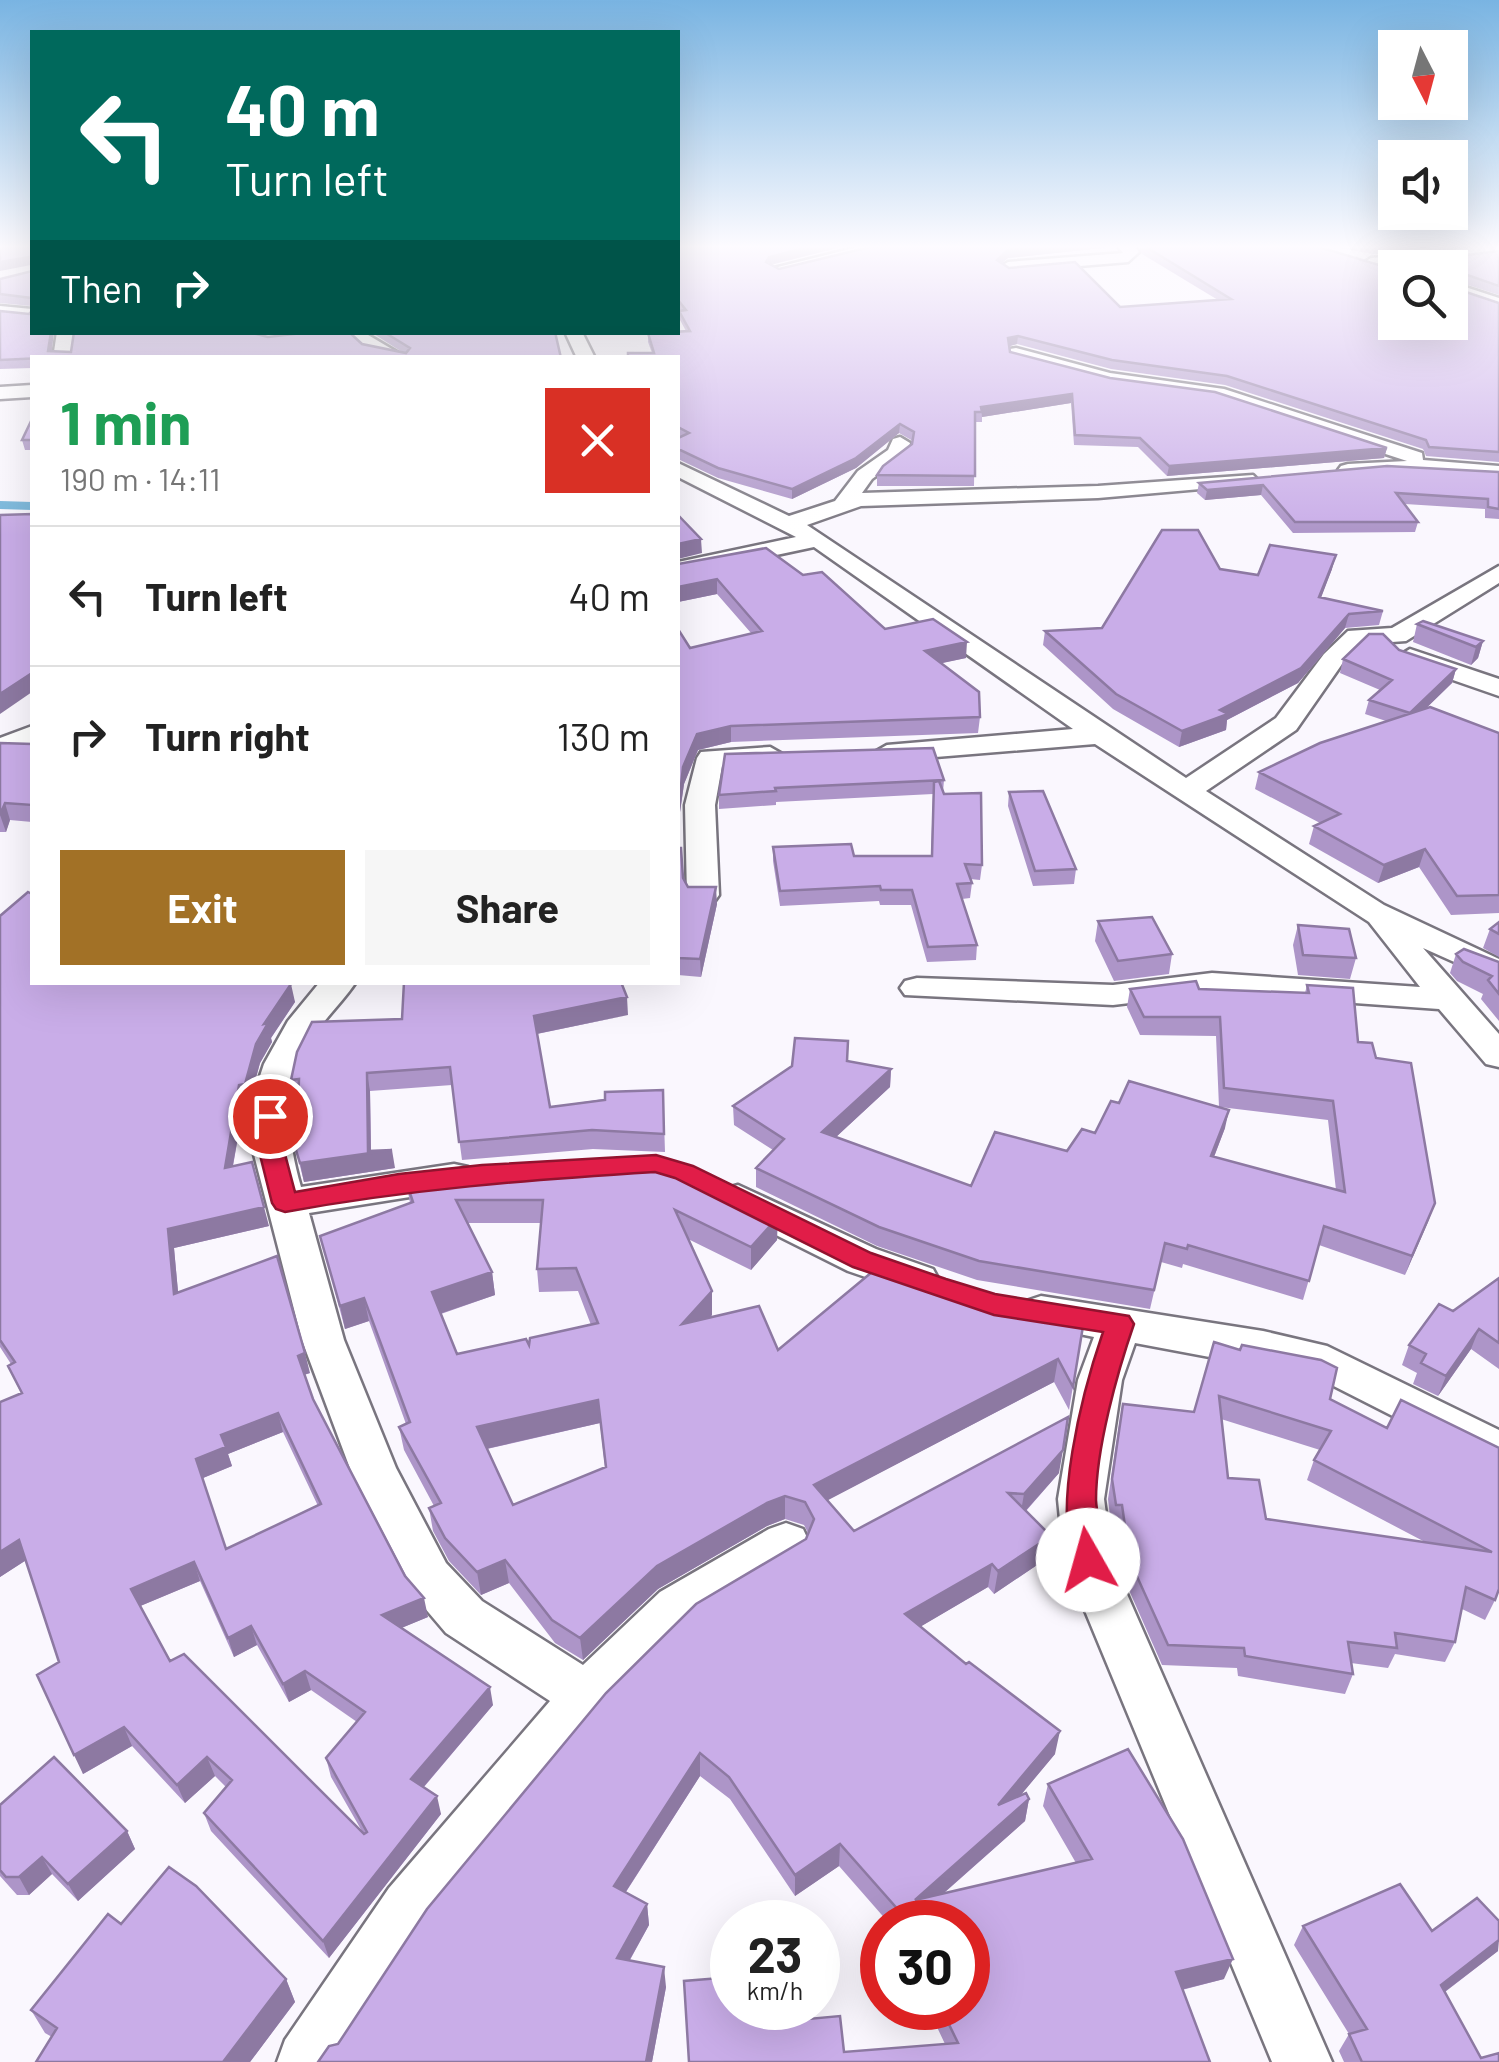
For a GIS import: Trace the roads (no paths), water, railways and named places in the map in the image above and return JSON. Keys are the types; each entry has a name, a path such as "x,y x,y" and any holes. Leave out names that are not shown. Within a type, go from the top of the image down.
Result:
{"street":[{"path":"1016,353 1097,376 1217,392 1439,466"},
{"path":"0,394 30,391"},
{"path":"844,504 865,474 898,453 900,443"},
{"path":"1330,471 1439,466 1499,472"},
{"path":"680,470 818,539 1100,735 1374,912 1499,972"},
{"path":"787,524 844,504 1098,492 1275,476"},
{"path":"680,569 818,539"},
{"path":"1186,791 1286,724 1333,659 1357,636 1402,633 1499,573"},
{"path":"1388,636 1406,655 1499,688"},
{"path":"858,754 1100,735"},
{"path":"703,895 701,807 706,767 712,758 731,754 803,755"},
{"path":"1374,912 1499,1056"},
{"path":"917,988 1113,995 1212,984 1449,999"},
{"path":"336,985 300,1029 272,1094 269,1139 323,1340 344,1399 402,1530 429,1578 464,1617 587,1696"},
{"path":"285,1203 399,1183 501,1172"},
{"path":"702,1181 862,1260 954,1292"},
{"path":"1012,1307 1327,1363 1499,1451"},
{"path":"1120,1324 1100,1380 1081,1499 1088,1560 1302,2062"},
{"path":"307,2062 409,1908 587,1696 676,1608 786,1544"}],"waterway":[{"path":"0,505 30,506"}]}
